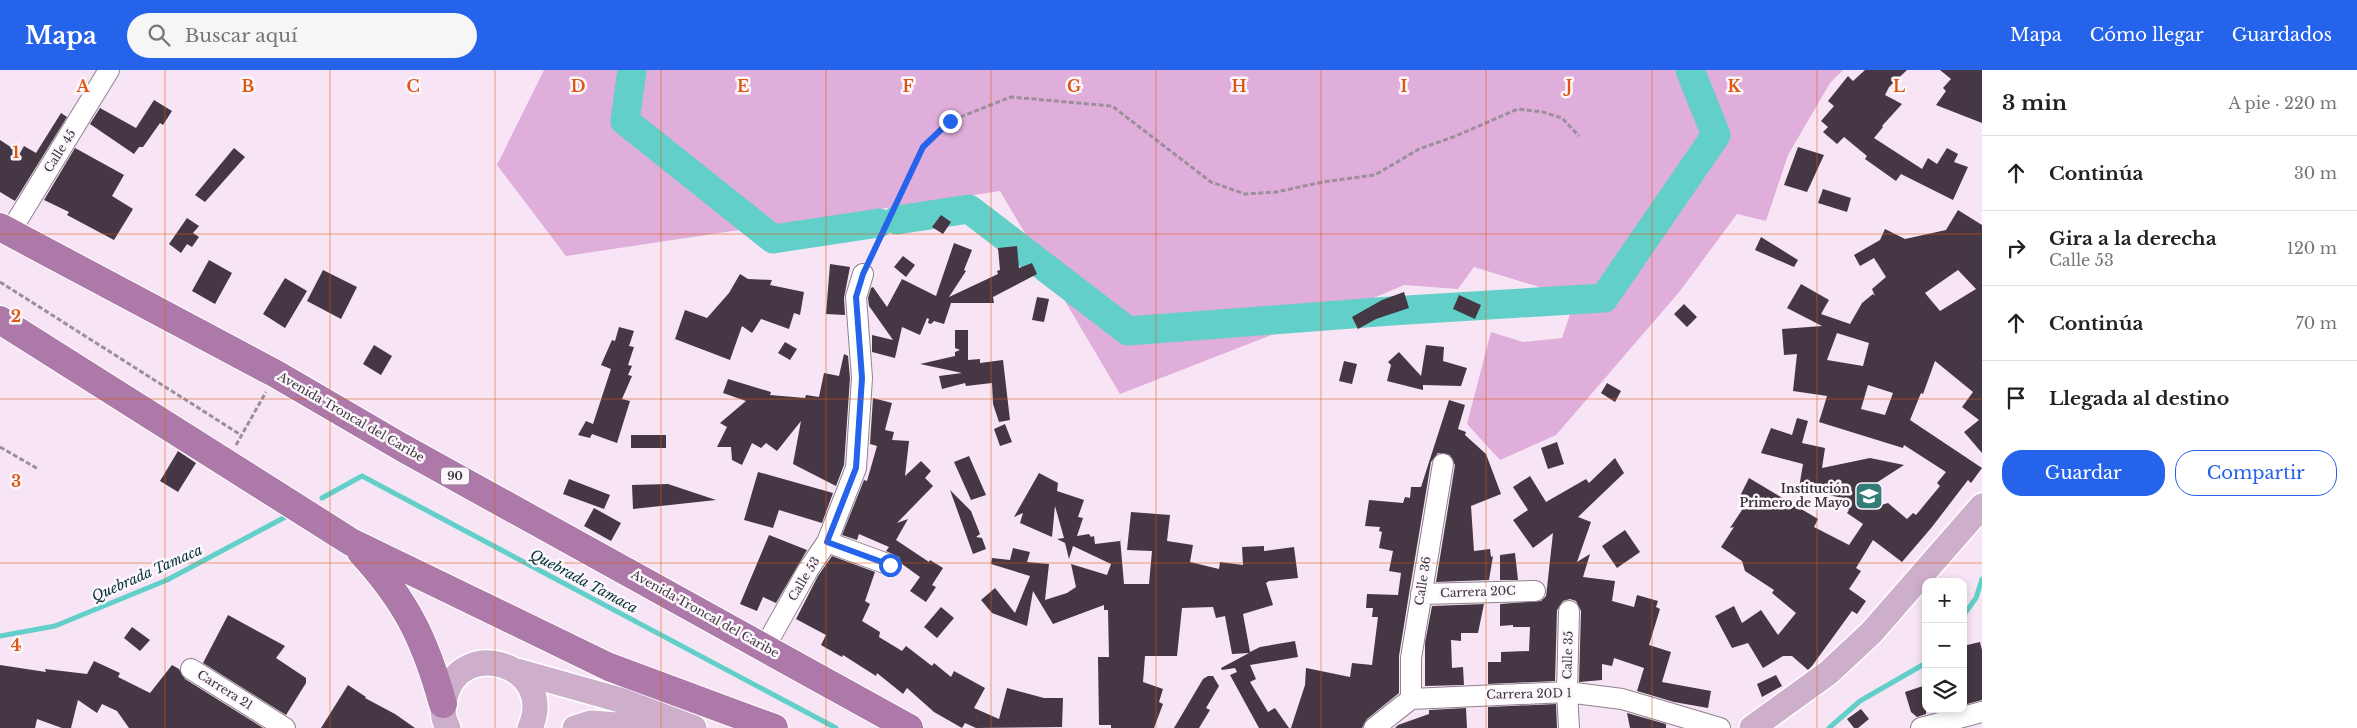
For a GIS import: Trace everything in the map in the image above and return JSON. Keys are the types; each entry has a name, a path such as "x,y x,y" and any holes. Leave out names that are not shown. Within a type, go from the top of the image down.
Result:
{"highway":[{"name":"Avenida Troncal del Caribe","path":"5,229 276,374 403,448 909,728"},
{"path":"0,320 351,542 609,667 774,728"},
{"path":"351,542 383,577 410,616 430,659 445,721"}],"main road":[{"path":"1752,728 1828,673 1871,633 1982,506"},
{"path":"445,721 452,682 470,666 494,662 506,665 517,671 620,700 694,728"},
{"path":"517,671 526,681 533,694 535,708 530,728"},
{"path":"575,728 591,723 658,728"}],"street":[{"name":"Calle 45","path":"5,229 109,70"},
{"name":"Calle 53","path":"765,647 808,570 827,542 856,468 862,378 856,297 863,274"},
{"name":"Calle 36","path":"1411,698 1411,658 1443,464"},
{"path":"827,542 890,565"},
{"name":"Carrera 20C","path":"1421,594 1536,591"},
{"name":"Calle 35","path":"1569,611 1567,692 1569,728"},
{"name":"Carrera 21","path":"191,669 285,728"},
{"name":"Carrera 20D 1","path":"1411,698 1567,692 1622,699 1720,728"},
{"path":"1374,728 1411,698"},
{"path":"1921,728 1982,712"}],"path":[{"path":"863,274 923,147 950,121 1011,97 1112,106 1211,182 1246,194 1276,192 1324,182 1375,175 1419,149 1456,136 1518,109 1543,112 1562,118 1579,136"},
{"path":"0,282 241,435"},
{"path":"226,464 276,374"},
{"path":"0,447 38,469"}],"shaded area":[{"path":"544,70 1843,70 1830,83 1788,155 1766,221 1737,214 1680,291 1556,435 1500,460 1467,424 1491,332 1523,342 1562,338 1570,314 1546,289 1474,267 1458,289 1404,285 1364,302 1320,307 1302,323 1120,394 1000,191 566,256 497,165"}],"building":[{"path":"1865,70 1907,70 1889,87 1885,95 1902,104 1874,138 1922,169 1928,158 1937,164 1947,148 1958,154 1954,162 1968,167 1953,200 1901,174 1896,181 1865,159 1867,156 1844,137 1837,144 1823,132 1828,127 1821,121 1834,106 1828,101 1848,76 1853,81"},
{"path":"1940,70 1982,70 1982,123 1936,105 1946,91 1943,88 1951,79"},
{"path":"154,100 172,111 163,125 160,123 143,147 139,147 134,154 90,124 100,108 136,128"},
{"path":"61,113 67,117 15,201 0,192 0,140 20,153 24,146 36,153"},
{"path":"1798,147 1824,155 1807,192 1784,185"},
{"path":"75,148 124,175 112,196 133,209 114,240 67,215 69,212 44,200"},
{"path":"234,148 245,157 205,202 195,195"},
{"path":"1823,189 1851,198 1847,212 1818,203"},
{"path":"1958,210 1982,225 1982,453 1964,432 1979,420 1962,407 1973,392 1935,361 1923,394 1921,393 1910,420 1982,468 1971,483 1968,480 1902,562 1873,540 1856,568 1861,571 1849,589 1866,601 1857,614 1852,611 1808,670 1792,656 1783,656 1763,668 1748,643 1732,648 1715,616 1734,606 1742,623 1761,610 1778,635 1796,613 1772,593 1774,590 1745,571 1742,561 1721,547 1734,527 1730,528 1744,507 1739,504 1741,500 1739,498 1749,478 1818,519 1814,527 1849,545 1863,524 1847,513 1849,510 1846,507 1848,503 1842,501 1842,498 1799,488 1803,464 1761,453 1771,428 1792,435 1797,418 1808,421 1802,443 1825,448 1822,468 1870,458 1904,465 1873,485 1875,507 1888,503 1907,519 1913,513 1916,515 1940,486 1937,483 1946,472 1904,445 1903,448 1819,422 1827,396 1793,391 1797,354 1784,355 1782,329 1822,326 1787,308 1801,284 1829,300 1821,314 1850,324 1862,303 1873,294 1875,296 1872,289 1886,277 1874,258 1860,266 1854,255 1880,240 1885,229 1905,239 1946,230","holes":["1958,270 1976,289 1940,311 1925,293","1837,333 1869,343 1863,366 1827,360","1868,385 1893,393 1885,415 1861,409"]},
{"path":"941,215 951,222 943,234 932,227"},
{"path":"187,218 199,226 193,233 199,237 192,247 187,244 181,253 169,244"},
{"path":"1761,237 1798,260 1794,267 1755,250"},
{"path":"954,243 972,250 964,270 966,271 949,297 998,274 997,271 1000,270 998,248 1017,246 1019,268 1032,263 1037,274 993,297 994,303 951,303 944,324 934,321 931,324 928,323 929,319 927,318 920,335 902,327 895,358 872,352 872,335 893,340 869,306 868,298 871,288 873,287 887,307 902,279 936,296"},
{"path":"903,256 915,265 906,277 894,267"},
{"path":"209,260 232,273 215,304 192,291"},
{"path":"830,264 850,267 844,298 845,315 826,314"},
{"path":"323,270 357,287 341,319 307,301"},
{"path":"740,274 748,279 772,280 770,285 804,292 800,315 794,313 789,329 761,319 752,333 742,326 730,360 675,339 685,310 707,318 729,293"},
{"path":"285,278 307,291 285,328 263,314"},
{"path":"1404,292 1409,308 1376,319 1358,329 1352,317 1382,300"},
{"path":"1459,295 1481,305 1475,319 1453,309"},
{"path":"1037,297 1049,299 1044,322 1032,320"},
{"path":"1684,304 1697,317 1687,327 1674,314"},
{"path":"619,327 634,331 629,346 634,347 628,365 632,366 628,375 632,376 622,399 630,401 617,443 592,434 590,438 578,435 586,421 593,424 611,369 601,365 612,340 615,341"},
{"path":"955,330 968,330 968,360 980,359 980,363 1003,360 1010,420 999,422 993,404 992,383 966,386 965,383 942,389 939,376 962,373 920,364 955,356 955,352 960,350 955,348"},
{"path":"785,342 797,349 790,360 778,353"},
{"path":"374,345 392,356 381,375 363,364"},
{"path":"1426,345 1444,347 1443,361 1467,368 1461,386 1423,385 1423,390 1387,381 1391,365 1388,362 1399,352 1421,376"},
{"path":"844,354 848,356 850,378 844,465 836,486 793,464 801,421 777,451 766,443 761,448 752,443 742,465 732,460 731,447 717,447 727,427 720,423 746,401 723,393 728,379 771,392 770,395 805,398 806,395 819,397 824,373 839,376"},
{"path":"1344,361 1357,364 1352,384 1339,381"},
{"path":"1607,383 1621,391 1615,402 1601,393"},
{"path":"873,398 892,403 885,430 894,432 892,440 909,441 905,476 921,461 931,471 925,478 933,486 897,523 908,519 896,540 929,562 930,560 943,568 932,585 936,587 926,602 910,591 920,577 902,564 899,557 886,551 889,547 859,534 857,540 842,535 864,480 867,481 877,446 870,444"},
{"path":"1449,400 1465,405 1458,429 1466,432 1465,435 1486,454 1501,494 1471,506 1474,551 1490,549 1491,557 1493,556 1489,580 1436,582 1455,465 1450,455 1438,453 1431,462 1409,594 1399,656 1399,693 1367,719 1362,728 1291,728 1305,685 1306,668 1350,677 1352,663 1372,665 1378,617 1372,617 1373,608 1366,608 1367,594 1398,595 1401,573 1389,571 1393,551 1379,548 1382,532 1379,531 1380,527 1365,526 1369,500 1403,503 1405,497 1410,498 1411,487 1421,487"},
{"path":"1005,424 1012,442 1000,446 994,429"},
{"path":"631,435 666,435 666,448 631,448"},
{"path":"1557,442 1564,464 1548,469 1541,448"},
{"path":"178,451 196,463 178,492 160,481"},
{"path":"969,456 986,495 971,500 954,462"},
{"path":"1615,458 1624,473 1578,517 1591,522 1577,562 1590,554 1583,577 1615,581 1612,601 1634,607 1637,595 1658,601 1656,607 1660,609 1649,645 1671,652 1662,682 1711,691 1708,708 1674,702 1637,691 1644,668 1614,658 1612,666 1602,664 1602,680 1579,682 1581,611 1576,601 1570,599 1563,601 1557,610 1555,681 1488,684 1488,662 1501,662 1501,652 1529,651 1530,627 1500,626 1500,604 1541,601 1546,596 1553,533 1533,548 1513,520 1528,510 1513,487 1530,476 1546,502 1586,479 1589,483"},
{"path":"758,472 833,493 822,523 779,510 773,528 744,520"},
{"path":"1039,473 1058,483 1057,491 1084,500 1078,517 1083,518 1077,536 1089,534 1091,537 1094,536 1095,544 1120,541 1120,538 1124,584 1149,584 1152,551 1127,550 1131,512 1170,515 1167,541 1193,545 1190,562 1219,569 1220,562 1243,565 1242,547 1264,546 1264,551 1294,547 1298,578 1269,581 1266,583 1273,605 1243,614 1250,652 1260,647 1295,641 1298,657 1250,665 1256,679 1250,682 1268,712 1275,708 1289,728 1259,728 1230,675 1237,672 1235,668 1222,670 1221,668 1249,653 1232,654 1225,616 1216,618 1213,607 1182,608 1177,656 1145,656 1143,682 1163,689 1159,702 1163,704 1154,728 1111,728 1111,725 1099,725 1098,657 1109,657 1108,610 1104,610 1104,605 1053,624 1033,591 1027,626 992,613 981,600 995,588 1015,613 1030,576 991,564 992,558 1010,560 1013,548 1030,552 1027,562 1049,564 1045,600 1067,593 1076,587 1071,564 1107,575 1111,564 1073,546 1069,559 1065,543 1057,539 1064,538 1055,506 1052,537 1020,523 1023,513 1014,517"},
{"path":"569,479 610,495 604,509 563,494"},
{"path":"668,484 716,500 633,509 632,485"},
{"path":"950,490 971,511 980,534 976,537 982,538 986,549 973,554"},
{"path":"594,508 621,523 611,541 584,526"},
{"path":"1625,530 1640,552 1617,568 1602,546"},
{"path":"769,535 807,550 776,603 763,597 757,611 740,604"},
{"path":"1515,553 1518,580 1500,580 1500,555"},
{"path":"832,556 875,572 865,601 870,604 862,621 880,632 879,637 902,651 906,646 932,666 934,663 951,677 954,671 985,688 974,708 999,719 1007,688 1044,698 1063,698 1062,727 976,728 965,723 962,728 934,712 907,688 903,694 877,673 876,676 843,655 842,657 821,645 826,635 796,619 818,576"},
{"path":"1484,604 1478,633 1461,633 1461,641 1451,640 1452,668 1463,667 1464,685 1425,686 1425,643 1432,606"},
{"path":"941,607 954,618 937,638 924,627"},
{"path":"228,615 285,646 276,658 306,678 306,683 286,715 203,663"},
{"path":"132,627 150,640 140,651 124,638"},
{"path":"1980,642 1982,650 1982,700 1967,704 1967,668 1967,645"},
{"path":"94,661 120,673 118,677 150,693 172,665 179,669 185,679 263,728 129,728 117,711 102,704 97,713 78,700 71,728 62,728 37,719 35,728 0,728 0,665 46,672 45,669 87,674"},
{"path":"1776,675 1782,686 1762,697 1757,684"},
{"path":"1213,676 1219,686 1206,708 1210,710 1199,728 1174,728 1203,679"},
{"path":"348,685 365,698 395,714 415,728 321,728"},
{"path":"1922,686 1922,713 1926,714 1917,717 1911,712 1905,692"},
{"path":"1556,704 1557,728 1488,728 1488,707"},
{"path":"1466,708 1467,728 1395,728 1398,725 1429,714 1429,710"},
{"path":"1861,709 1869,719 1858,728 1854,728 1847,719"},
{"path":"1627,713 1666,724 1666,728 1630,728"}],"waterway":[{"path":"632,70 625,121 773,239 879,223"},
{"path":"897,220 969,209 1128,331 1391,311 1604,298 1716,135 1690,70"},
{"name":"Quebrada Tamaca","path":"322,498 362,476 836,728"},
{"name":"Quebrada Tamaca","path":"0,636 55,626 167,580 291,514"},
{"name":"Quebrada Tamaca","path":"1967,610 1976,598 1982,579"},
{"name":"Quebrada Tamaca","path":"1829,728 1860,701 1922,665"}],"place":[{"name":"Institución Primero de Mayo","path":"1869,496"}],"route":[{"path":"890,565 827,542 856,468 862,378 856,297 863,274 923,147 950,121"}]}
